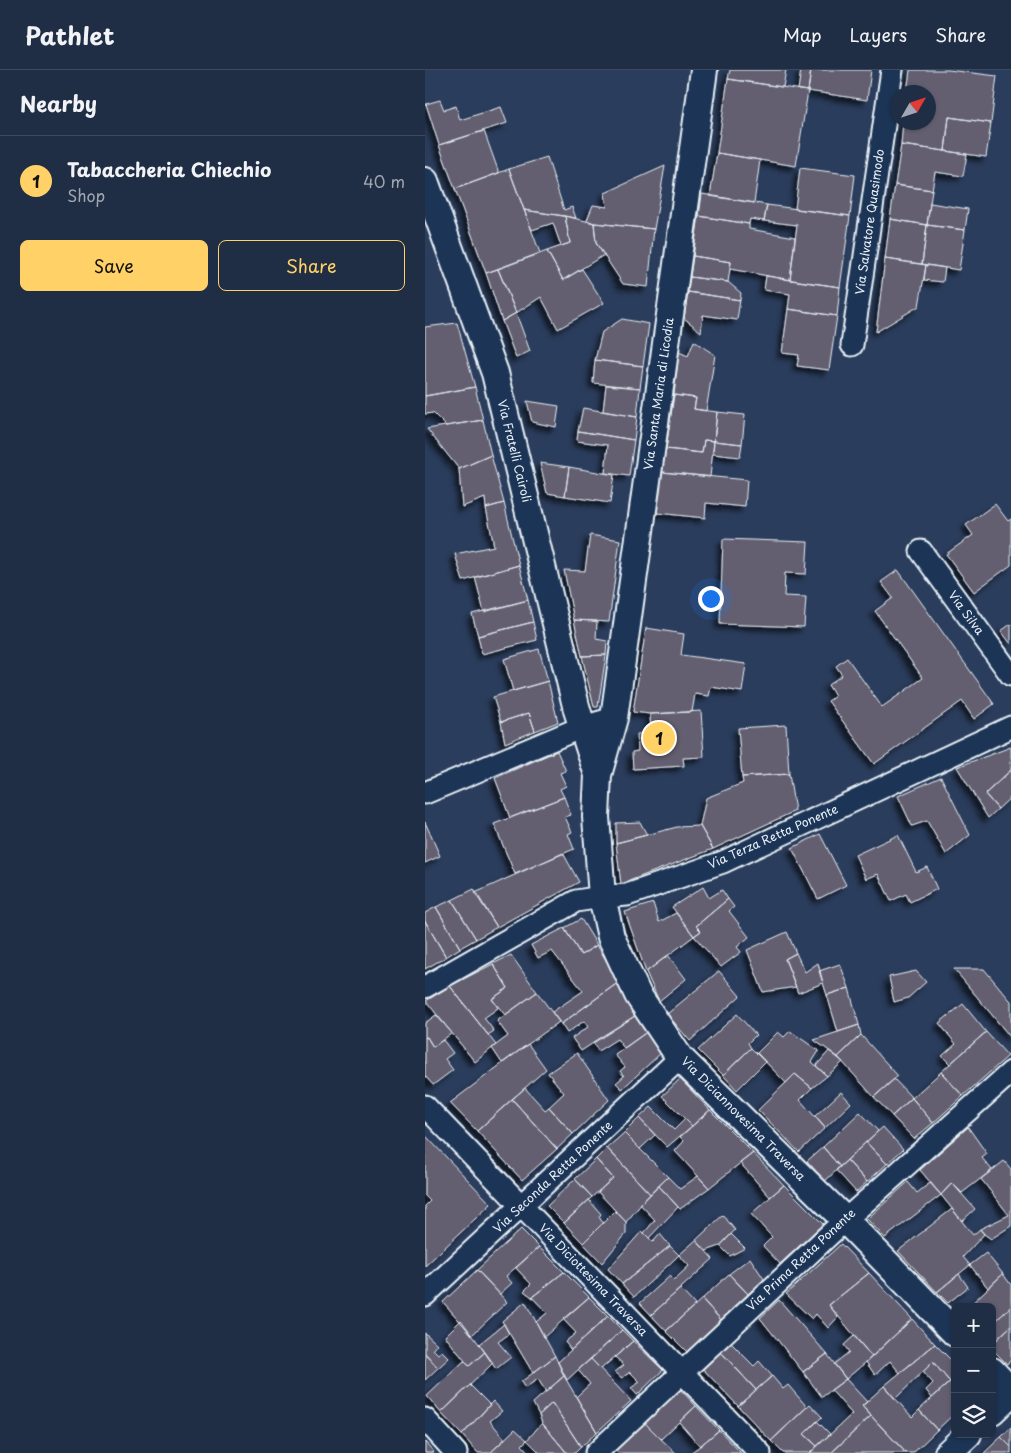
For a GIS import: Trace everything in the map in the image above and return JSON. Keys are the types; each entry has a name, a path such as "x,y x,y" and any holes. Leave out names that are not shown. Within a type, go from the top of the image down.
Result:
{"street":[{"name":"Via Santa Maria di Licodia","path":"599,775 614,718 704,70"},
{"name":"Via Salvatore Quasimodo","path":"852,345 893,70"},
{"name":"Via Fratelli Cairoli","path":"425,181 495,373 582,727 599,775"},
{"name":"Via Silva","path":"921,551 1011,675"},
{"path":"425,793 582,727 614,718"},
{"name":"Via Terza Retta Ponente","path":"425,987 576,901 627,895 723,862 1011,727"},
{"name":"Via Diciannovesima Traversa","path":"599,775 596,817 602,897 611,936 638,995 680,1058 845,1220 951,1329"},
{"name":"Via Seconda Retta Ponente","path":"425,1295 680,1058"},
{"name":"Via Prima Retta Ponente","path":"595,1453 845,1220 1011,1072"},
{"name":"Via Diciottesima Traversa","path":"425,1106 760,1453"},
{"path":"996,1375 1011,1392 996,1407"},
{"path":"425,1419 456,1453"},
{"path":"948,1453 964,1438"}],"building":[{"path":"730,70 786,70 783,87 728,79"},
{"path":"801,70 811,70 808,91 798,90"},
{"path":"811,70 871,70 867,100 808,91"},
{"path":"910,70 948,70 997,76 991,123 949,117 945,151 901,145 902,130 936,130 936,85 908,85"},
{"path":"728,79 808,91 796,166 717,153"},
{"path":"440,100 444,110 456,106 460,120 501,107 507,123 439,145 426,104"},
{"path":"949,117 991,123 986,157 945,151"},
{"path":"484,131 499,173 455,189 439,145"},
{"path":"901,145 967,154 963,176 935,172 932,190 895,185"},
{"path":"717,153 760,160 754,203 710,196"},
{"path":"547,157 564,210 572,207 576,218 524,210 509,169"},
{"path":"665,166 654,229 594,223 587,220 593,205 607,207 605,193"},
{"path":"800,168 855,175 850,216 795,209"},
{"path":"509,169 540,253 486,273 455,189"},
{"path":"895,185 932,190 927,225 890,219"},
{"path":"702,194 767,205 764,221 750,219 749,224 699,216"},
{"path":"930,203 968,209 965,230 927,225"},
{"path":"767,205 850,216 840,287 790,280 797,225 764,221"},
{"path":"524,210 565,216 570,243 561,246 553,223 532,230"},
{"path":"565,216 594,223 596,243 604,255 563,280 547,251 570,243"},
{"path":"699,216 749,224 749,229 795,237 790,280 730,269 731,262 693,256"},
{"path":"890,219 927,225 922,264 885,259"},
{"path":"594,223 654,229 648,287 623,284 596,243"},
{"path":"927,225 965,230 959,270 922,264"},
{"path":"547,251 563,280 582,269 604,303 558,329 541,297 516,313 498,269"},
{"path":"693,256 731,262 728,282 690,277"},
{"path":"885,259 926,265 919,306 876,332"},
{"path":"926,265 945,268 943,282 924,280"},
{"path":"498,269 516,313 502,321 486,273"},
{"path":"766,276 840,287 837,316 788,309 790,294 764,290"},
{"path":"690,277 728,282 741,293 740,300 688,292"},
{"path":"688,292 740,300 737,320 703,315 701,332 684,318"},
{"path":"788,309 837,316 829,370 797,366 799,355 782,353"},
{"path":"516,313 530,351 516,358 502,321"},
{"path":"622,319 649,324 643,366 595,360 602,332"},
{"path":"457,323 475,387 425,396 425,327"},
{"path":"694,341 715,355 706,411 694,409 696,398 674,395 679,352 688,356"},
{"path":"595,360 643,366 640,388 593,383"},
{"path":"606,385 640,388 637,417 603,411"},
{"path":"475,387 483,420 446,426 433,413 425,414 425,396"},
{"path":"674,395 696,398 694,409 717,412 714,441 704,440 702,453 666,449"},
{"path":"527,401 559,406 556,427 532,422"},
{"path":"583,408 637,417 634,440 578,431"},
{"path":"717,412 745,415 742,444 714,441"},
{"path":"483,420 491,455 459,469 427,429"},
{"path":"578,431 634,440 629,476 605,473 608,445 577,441"},
{"path":"704,440 714,441 710,477 662,472 666,449 702,453"},
{"path":"714,441 742,444 740,457 713,454"},
{"path":"491,455 504,503 486,508 485,498 462,507 459,469"},
{"path":"540,463 569,467 565,496 547,493"},
{"path":"569,467 614,475 610,503 565,496"},
{"path":"662,472 747,480 745,507 706,503 705,518 657,513"},
{"path":"504,503 519,565 463,581 455,554 494,546 486,508"},
{"path":"995,504 1008,521 1011,519 1011,565 974,592 946,554 973,535 966,525"},
{"path":"590,535 620,540 609,622 574,620 564,570 585,571"},
{"path":"723,539 808,542 806,574 785,573 784,596 806,597 804,627 720,624"},
{"path":"519,565 528,600 484,612 475,577"},
{"path":"898,570 994,704 974,719 962,701 874,764 828,701 835,696 828,685 842,675 836,666 847,658 882,707 923,678 875,611 893,598 881,582"},
{"path":"528,600 533,622 478,636 472,614"},
{"path":"574,620 597,621 596,639 607,641 606,655 582,656"},
{"path":"533,622 537,640 482,654 478,636"},
{"path":"1011,624 1011,644 1001,631"},
{"path":"646,628 684,634 681,655 746,664 742,692 711,687 709,696 695,694 692,712 650,714 633,712"},
{"path":"539,649 548,681 513,691 504,659"},
{"path":"606,655 598,707 594,707 582,656"},
{"path":"548,681 558,722 535,731 529,713 501,722 493,697"},
{"path":"701,711 704,757 683,758 684,766 633,769 632,752 638,751 637,734 651,733 650,714"},
{"path":"529,713 535,731 505,743 501,722"},
{"path":"786,725 789,774 742,777 738,728"},
{"path":"1011,747 1011,770 985,794 998,809 988,818 957,767"},
{"path":"557,751 566,771 560,773 566,786 560,789 564,797 510,818 495,778"},
{"path":"1011,770 1011,797 998,809 985,794"},
{"path":"789,774 795,811 713,849 700,826 706,798 743,783 742,777"},
{"path":"941,777 970,835 946,854 927,821 912,826 898,796"},
{"path":"564,797 571,815 565,817 572,832 568,834 574,849 515,874 494,824"},
{"path":"425,822 440,856 425,863"},
{"path":"640,822 647,835 616,843 616,823"},
{"path":"700,826 713,849 621,884 616,843 677,827"},
{"path":"820,834 846,885 818,899 792,848"},
{"path":"898,835 916,872 927,867 937,889 910,902 906,894 891,901 878,874 866,879 855,855"},
{"path":"563,853 579,882 497,927 475,893"},
{"path":"703,887 709,898 722,890 728,899 696,926 701,931 694,936 672,907"},
{"path":"474,889 497,927 476,939 452,900"},
{"path":"728,899 734,907 729,911 749,937 737,947 741,952 721,967 694,936 701,931 696,926"},
{"path":"452,900 476,939 460,948 436,907"},
{"path":"653,903 659,922 676,913 694,936 646,972 625,912"},
{"path":"436,907 460,948 446,957 425,921 425,913"},
{"path":"581,919 597,945 581,955 564,928"},
{"path":"425,921 446,957 425,969"},
{"path":"564,928 581,955 597,945 619,982 561,1024 552,1012 583,991 552,951 538,958 531,945"},
{"path":"787,932 796,953 785,959 796,987 763,992 747,950"},
{"path":"796,953 805,972 818,963 823,983 798,993 785,959"},
{"path":"511,955 537,992 505,1015 492,999 508,988 493,964"},
{"path":"668,955 686,979 659,1001 646,972"},
{"path":"493,964 508,988 492,999 498,1008 484,1018 494,1031 488,1035 450,986"},
{"path":"840,964 849,988 827,995 819,971"},
{"path":"954,969 984,969 1011,1001 1011,1038"},
{"path":"719,971 740,996 690,1041 667,1014"},
{"path":"916,971 926,982 908,998 894,1002 889,977"},
{"path":"619,982 638,1014 581,1051 572,1038 588,1027 584,1021 567,1033 561,1024"},
{"path":"450,986 496,1045 475,1062 426,1001"},
{"path":"849,988 859,1025 838,1032 827,995"},
{"path":"537,992 559,1022 502,1063 492,1048 508,1036 497,1021"},
{"path":"963,1004 986,1032 950,1064 942,1056 956,1044 939,1023"},
{"path":"638,1014 648,1031 624,1048 617,1039 598,1051 593,1042"},
{"path":"737,1014 756,1035 748,1043 751,1048 723,1075 698,1050"},
{"path":"436,1015 452,1033 433,1047 427,1037 425,1038 425,1023"},
{"path":"859,1025 861,1035 838,1057 814,1040"},
{"path":"648,1031 661,1053 622,1089 616,1083 624,1076 620,1071 625,1067 615,1055"},
{"path":"790,1031 819,1051 812,1062 827,1076 812,1088 795,1074 786,1083 757,1053 778,1032 784,1037"},
{"path":"986,1032 1008,1056 963,1096 941,1072"},
{"path":"861,1035 898,1076 874,1097 838,1057"},
{"path":"427,1037 433,1047 443,1040 453,1053 445,1059 453,1070 433,1085 425,1076 425,1038"},
{"path":"528,1044 546,1069 477,1131 450,1103"},
{"path":"751,1048 765,1062 737,1090 723,1075"},
{"path":"829,1051 843,1062 827,1076 816,1066"},
{"path":"577,1053 609,1100 573,1134 549,1107 564,1093 548,1073"},
{"path":"941,1072 963,1096 933,1123 912,1098"},
{"path":"795,1074 812,1088 800,1100 825,1128 799,1152 758,1110"},
{"path":"680,1079 710,1110 692,1126 662,1096"},
{"path":"894,1079 912,1098 892,1116 874,1097"},
{"path":"525,1088 545,1110 549,1107 573,1134 557,1149 512,1099"},
{"path":"841,1092 851,1103 825,1128 815,1116"},
{"path":"912,1098 933,1123 914,1139 892,1116"},
{"path":"512,1099 557,1149 522,1180 477,1131"},
{"path":"651,1107 674,1130 685,1119 692,1126 667,1147 639,1118"},
{"path":"710,1110 753,1153 709,1188 675,1151 684,1141 680,1137"},
{"path":"860,1112 878,1131 840,1167 823,1147"},
{"path":"639,1118 655,1135 640,1149 624,1133"},
{"path":"883,1127 903,1149 887,1164 866,1142"},
{"path":"968,1127 987,1154 982,1158 992,1170 962,1193 952,1183 941,1195 920,1170"},
{"path":"624,1133 668,1177 650,1194 607,1148"},
{"path":"425,1135 491,1204 425,1266 425,1206 430,1201 425,1196"},
{"path":"866,1142 887,1164 867,1182 847,1160"},
{"path":"823,1147 840,1167 825,1181 807,1161"},
{"path":"607,1148 650,1194 626,1222 598,1192 613,1178 596,1159"},
{"path":"753,1153 784,1185 770,1197 740,1163"},
{"path":"596,1159 613,1178 592,1197 575,1179"},
{"path":"847,1160 867,1182 856,1192 836,1170"},
{"path":"1004,1161 1011,1169 1011,1226 991,1239 980,1229 1009,1215 981,1179"},
{"path":"698,1176 709,1188 680,1209 659,1186 668,1177 680,1189"},
{"path":"575,1179 592,1197 564,1223 547,1206"},
{"path":"908,1182 917,1193 930,1183 941,1195 885,1238 867,1219"},
{"path":"952,1183 975,1209 962,1221 941,1195"},
{"path":"784,1185 823,1224 780,1264 763,1246 772,1237 751,1214"},
{"path":"659,1186 678,1207 649,1238 644,1233 655,1220 640,1204"},
{"path":"589,1200 601,1214 599,1217 603,1223 583,1243 564,1223"},
{"path":"952,1209 973,1235 980,1229 984,1234 963,1257 970,1265 937,1292 898,1251"},
{"path":"615,1211 626,1222 626,1234 602,1263 583,1243"},
{"path":"723,1215 735,1230 720,1246 706,1251 696,1240"},
{"path":"521,1229 539,1247 506,1276 512,1283 500,1294 477,1270"},
{"path":"642,1231 653,1242 660,1234 670,1246 622,1284 608,1269"},
{"path":"731,1234 745,1248 730,1256 720,1246"},
{"path":"696,1240 713,1259 651,1315 640,1303 670,1276 674,1280 689,1266 679,1255"},
{"path":"841,1244 869,1273 829,1305 838,1317 828,1328 816,1314 812,1319 786,1294"},
{"path":"670,1246 679,1255 634,1297 622,1284"},
{"path":"539,1247 564,1272 532,1297 524,1291 531,1284 516,1268"},
{"path":"986,1253 1003,1274 988,1288 970,1265"},
{"path":"750,1258 764,1279 748,1294 729,1274"},
{"path":"477,1270 507,1302 472,1335 443,1302"},
{"path":"564,1272 589,1297 544,1337 536,1322 547,1313 532,1297"},
{"path":"869,1273 912,1319 872,1357 829,1305"},
{"path":"729,1274 748,1294 721,1320 702,1299"},
{"path":"959,1274 968,1287 948,1303 937,1292"},
{"path":"1003,1274 1011,1285 1011,1307 996,1320 996,1303 972,1303"},
{"path":"680,1289 695,1305 666,1331 651,1315"},
{"path":"589,1297 608,1316 571,1350 565,1342 576,1333 563,1319"},
{"path":"702,1299 721,1320 687,1352 666,1331"},
{"path":"779,1300 827,1354 803,1372 760,1318"},
{"path":"525,1302 555,1356 533,1373 502,1321"},
{"path":"1011,1307 1011,1326 996,1340 996,1320"},
{"path":"608,1316 622,1330 567,1380 558,1362"},
{"path":"912,1319 935,1344 900,1373 890,1361 875,1375 866,1362"},
{"path":"461,1320 485,1352 469,1366 445,1336"},
{"path":"504,1324 509,1334 498,1342 511,1357 496,1369 479,1344"},
{"path":"1011,1326 1011,1360 1007,1364 996,1353 996,1340"},
{"path":"622,1330 633,1341 601,1369 591,1359"},
{"path":"425,1333 437,1344 433,1349 438,1354 442,1351 449,1358 438,1368 425,1353"},
{"path":"854,1336 872,1357 846,1379 834,1364 849,1352 844,1345"},
{"path":"633,1341 663,1370 637,1395 631,1388 640,1382 630,1372 622,1378 615,1372 624,1365 615,1357"},
{"path":"731,1343 754,1366 759,1361 772,1376 756,1390 721,1352"},
{"path":"935,1344 951,1360 950,1382 933,1362 895,1399 884,1386"},
{"path":"485,1352 493,1363 441,1413 427,1396 464,1361 469,1366"},
{"path":"721,1352 756,1390 738,1406 703,1369"},
{"path":"425,1353 438,1368 425,1380"},
{"path":"827,1354 846,1379 822,1397 803,1372"},
{"path":"555,1356 564,1376 546,1392 538,1379 525,1388 521,1382"},
{"path":"591,1359 631,1401 597,1432 576,1397 590,1384 578,1370"},
{"path":"933,1362 950,1382 932,1398 926,1390 933,1383 923,1372"},
{"path":"564,1376 597,1432 581,1447 552,1403 539,1415 533,1403"},
{"path":"772,1376 783,1389 788,1385 807,1407 771,1441 738,1406"},
{"path":"846,1379 867,1402 862,1406 871,1416 831,1453 810,1453 852,1414 831,1390"},
{"path":"951,1381 951,1417 937,1430 919,1410"},
{"path":"470,1385 490,1405 462,1435 441,1413"},
{"path":"884,1386 912,1417 919,1410 937,1430 913,1453 906,1453 862,1406"},
{"path":"680,1389 696,1406 661,1439 645,1423"},
{"path":"493,1401 502,1411 490,1421 505,1439 490,1453 478,1453 462,1435"},
{"path":"552,1403 581,1447 575,1453 567,1453 542,1423 539,1415"},
{"path":"810,1404 822,1417 804,1434 817,1446 810,1453 783,1453 771,1441"},
{"path":"696,1406 719,1430 700,1446 679,1422"},
{"path":"871,1416 906,1453 831,1453"},
{"path":"817,1421 830,1434 817,1446 804,1434"},
{"path":"542,1423 567,1453 540,1453 527,1440"},
{"path":"645,1423 676,1453 617,1453 615,1451"},
{"path":"1011,1428 1011,1447 1001,1437"},
{"path":"515,1429 527,1440 522,1445 529,1453 490,1453"},
{"path":"719,1430 741,1453 690,1453 700,1446"},
{"path":"1001,1437 1011,1447 1011,1453 984,1453"},
{"path":"425,1442 434,1452 425,1453"}],"place":[{"name":"Tabaccheria Chiechio","path":"659,738"}]}
